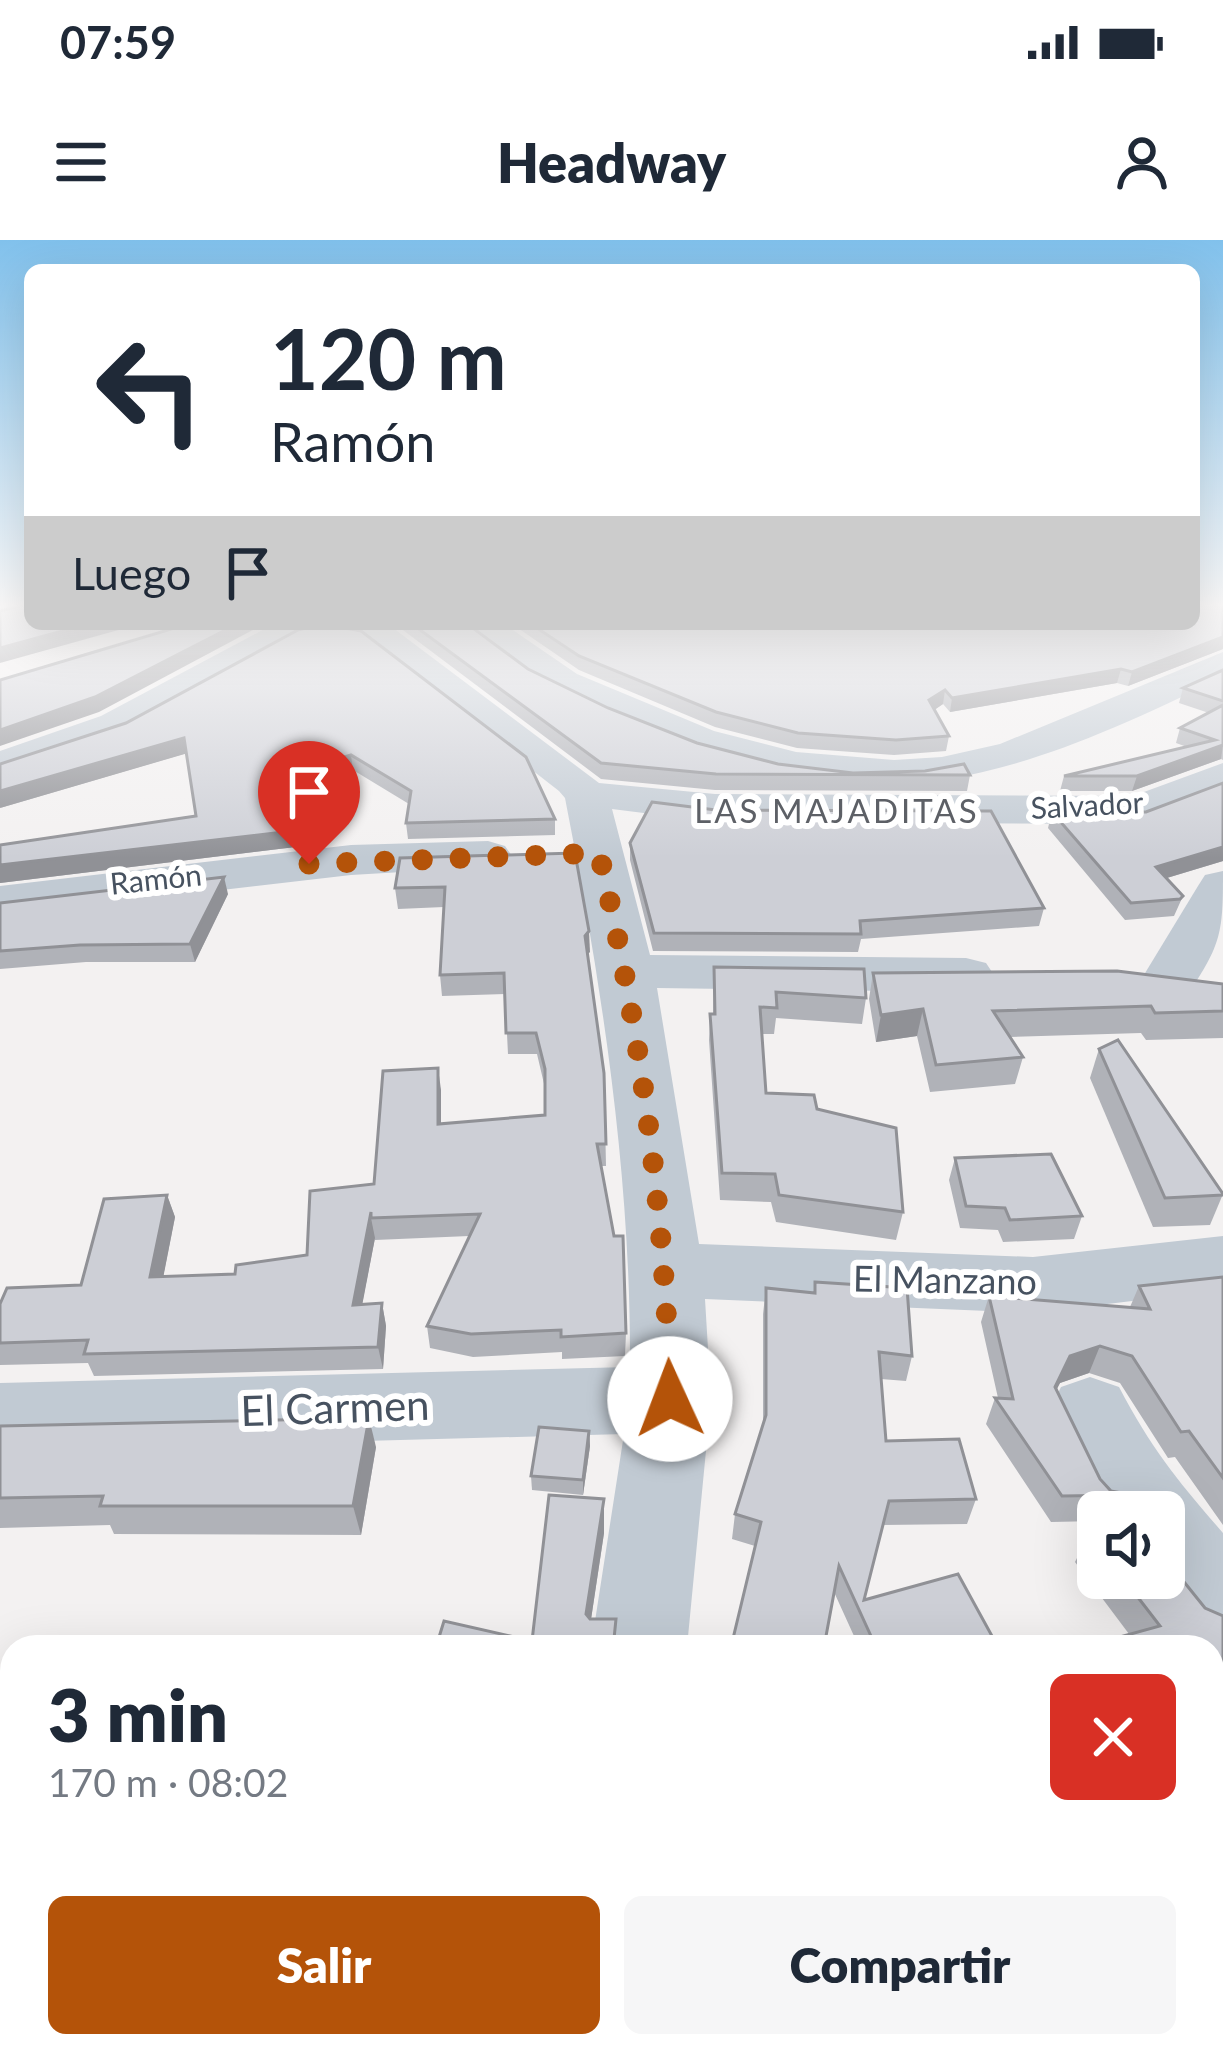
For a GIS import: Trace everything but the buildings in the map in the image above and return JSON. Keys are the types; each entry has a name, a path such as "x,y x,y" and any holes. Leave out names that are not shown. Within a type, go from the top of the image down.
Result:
{"street":[{"path":"0,765 116,725 186,688"},
{"path":"451,688 575,782 568,840 627,970 667,1270 670,1399 640,1635"},
{"path":"577,688 671,732 748,753 877,772 940,770 983,761 1079,730 1170,688"},
{"name":"Salvador","path":"568,840 616,795 715,808 1139,810 1223,776"},
{"name":"Ramón","path":"0,901 568,840"},
{"path":"1167,983 1223,886"},
{"path":"627,970 1017,975"},
{"path":"1109,976 1223,990"},
{"name":"El Manzano","path":"667,1270 1033,1285 1223,1263"},
{"name":"El Carmen","path":"0,1417 670,1399"},
{"path":"1090,1411 1120,1476 1132,1491"},
{"path":"1185,1555 1223,1602"}],"district":[{"name":"LAS MAJADITAS","path":"837,811"}],"route":[{"path":"309,864 599,853 627,970 656,1184 667,1270 670,1399"}]}
